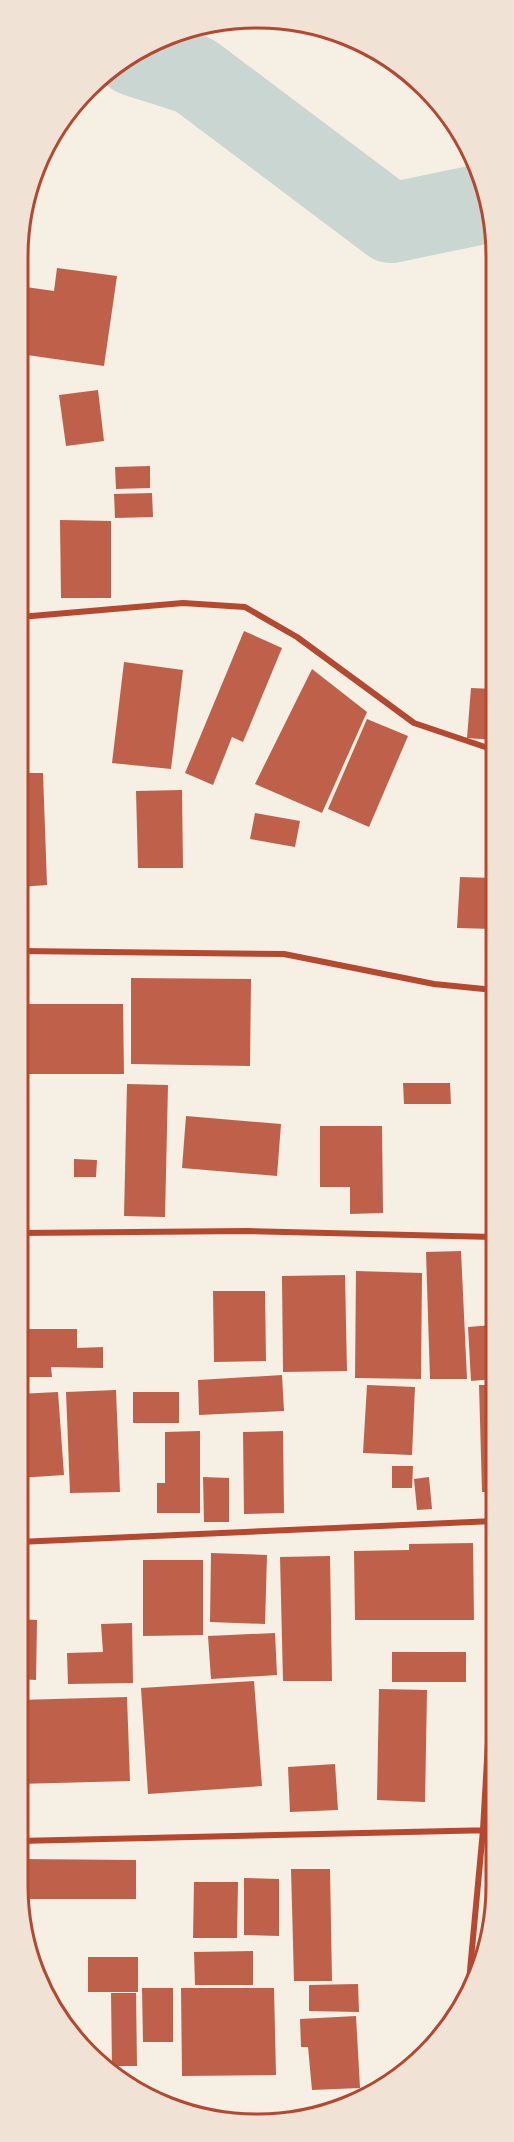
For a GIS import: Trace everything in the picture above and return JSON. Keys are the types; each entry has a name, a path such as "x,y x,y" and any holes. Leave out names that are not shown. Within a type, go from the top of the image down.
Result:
{"street":[{"path":"28,616 183,603 245,607 297,637 414,723 486,747"},
{"path":"28,951 284,954 434,984 486,989"},
{"path":"28,1233 248,1231 486,1237"},
{"path":"28,1542 486,1521"},
{"path":"470,1965 486,1777"},
{"path":"28,1841 483,1830"}],"building":[{"path":"57,268 117,276 104,366 28,355 28,287 54,291"},
{"path":"98,390 104,441 66,446 59,395"},
{"path":"150,466 150,488 116,489 115,467"},
{"path":"152,493 153,517 115,518 114,494"},
{"path":"60,520 111,521 111,598 61,598"},
{"path":"244,631 282,648 243,742 232,737 213,785 185,773"},
{"path":"124,662 183,670 171,769 112,763"},
{"path":"312,669 367,712 322,813 255,784"},
{"path":"471,688 486,689 486,739 467,738"},
{"path":"367,719 408,736 369,827 328,809"},
{"path":"28,773 43,773 47,885 28,886"},
{"path":"182,790 183,868 138,868 136,791"},
{"path":"255,813 300,821 295,847 250,839"},
{"path":"460,877 486,878 486,929 457,928"},
{"path":"131,978 251,979 250,1066 131,1064"},
{"path":"28,1004 123,1004 124,1074 28,1074"},
{"path":"403,1083 450,1083 451,1104 404,1104"},
{"path":"127,1084 168,1085 165,1217 124,1216"},
{"path":"186,1116 281,1124 277,1176 182,1168"},
{"path":"320,1126 382,1126 383,1213 350,1214 350,1187 320,1187"},
{"path":"74,1159 97,1160 96,1177 74,1177"},
{"path":"461,1251 467,1379 430,1379 426,1252"},
{"path":"356,1271 422,1273 421,1379 355,1378"},
{"path":"345,1275 347,1371 283,1372 282,1276"},
{"path":"213,1291 265,1291 266,1361 214,1362"},
{"path":"486,1326 486,1380 471,1381 468,1327"},
{"path":"28,1329 77,1329 77,1348 103,1347 103,1368 51,1367 52,1377 28,1377"},
{"path":"282,1375 284,1411 199,1415 198,1380"},
{"path":"367,1385 415,1387 412,1455 363,1453"},
{"path":"479,1385 486,1385 486,1492 482,1492"},
{"path":"116,1390 120,1492 70,1493 66,1392"},
{"path":"58,1392 64,1475 28,1477 28,1394"},
{"path":"133,1392 179,1392 179,1423 133,1423"},
{"path":"200,1431 200,1513 157,1513 157,1483 165,1483 165,1432"},
{"path":"283,1431 284,1513 244,1514 243,1432"},
{"path":"392,1466 413,1466 412,1488 392,1488"},
{"path":"203,1477 229,1478 229,1522 204,1522"},
{"path":"429,1477 432,1509 417,1510 414,1479"},
{"path":"473,1543 474,1620 355,1620 354,1551 409,1550 409,1544"},
{"path":"211,1553 267,1555 265,1624 210,1622"},
{"path":"330,1556 332,1681 283,1681 280,1557"},
{"path":"143,1560 203,1560 203,1635 143,1636"},
{"path":"28,1620 37,1620 36,1680 28,1680"},
{"path":"132,1623 133,1683 68,1684 67,1653 103,1652 101,1624"},
{"path":"275,1633 277,1675 211,1679 208,1636"},
{"path":"392,1652 466,1652 466,1682 392,1682"},
{"path":"254,1681 262,1786 148,1794 141,1688"},
{"path":"379,1689 427,1690 425,1802 377,1800"},
{"path":"127,1697 130,1781 28,1784 28,1700"},
{"path":"335,1764 338,1810 290,1812 288,1767"},
{"path":"28,1859 136,1860 136,1899 29,1899"},
{"path":"291,1869 330,1869 332,1981 294,1981"},
{"path":"244,1878 279,1879 279,1936 244,1935"},
{"path":"194,1882 238,1882 237,1938 193,1938"},
{"path":"253,1951 253,1985 195,1985 194,1952"},
{"path":"88,1957 138,1957 138,1992 88,1992"},
{"path":"358,1984 359,2012 309,2011 309,1985"},
{"path":"142,1988 173,1988 173,2042 143,2042"},
{"path":"181,1988 274,1988 276,2075 182,2076"},
{"path":"111,1993 136,1993 137,2066 118,2066 112,2061"},
{"path":"356,2016 360,2088 312,2090 308,2047 301,2047 300,2019"}],"waterway":[{"path":"143,59 194,75 391,223 479,205"}]}
